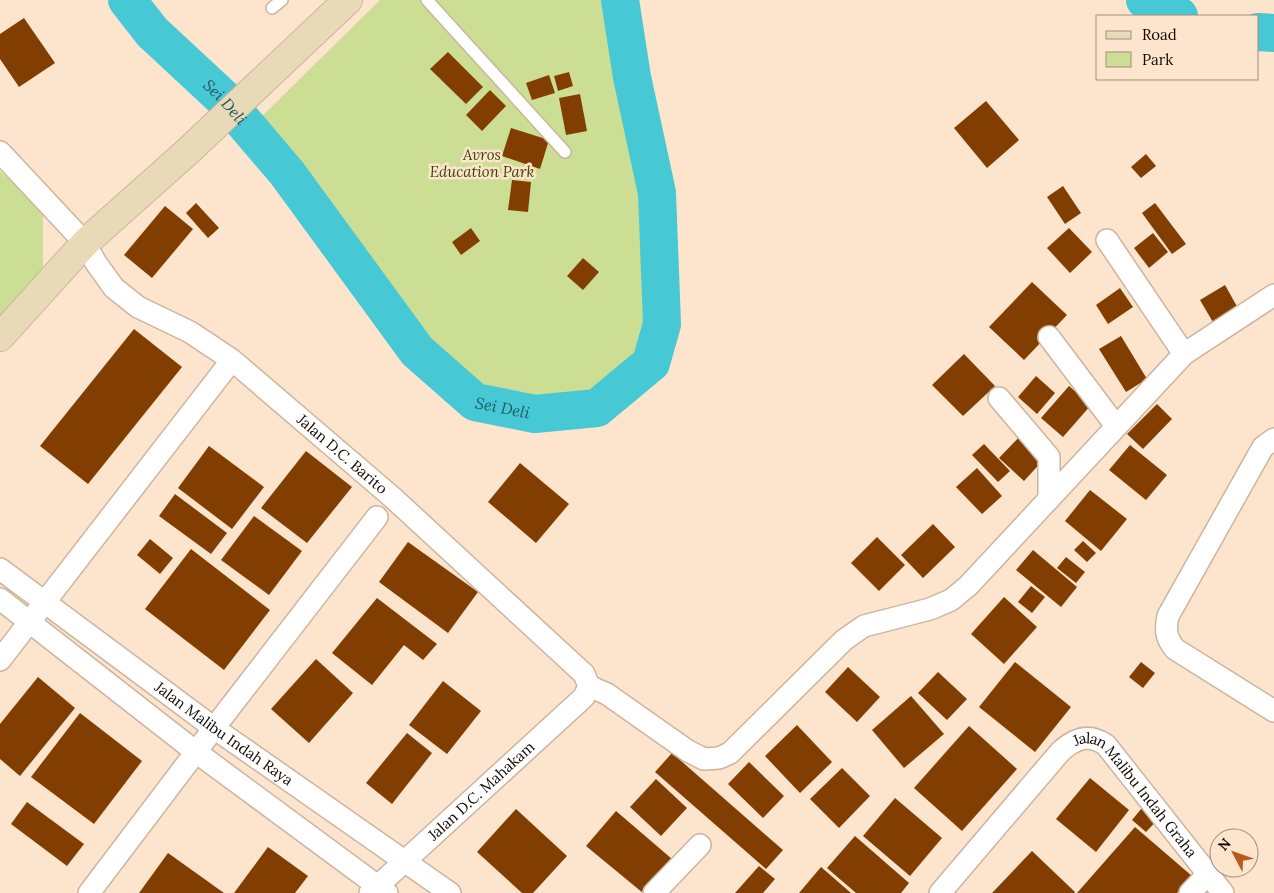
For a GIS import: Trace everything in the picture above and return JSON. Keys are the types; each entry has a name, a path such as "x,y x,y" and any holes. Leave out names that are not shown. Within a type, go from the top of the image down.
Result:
{"main road":[{"path":"0,337 86,243 186,153 348,0"}],"street":[{"name":"Jalan D.C. Barito","path":"0,152 86,243 96,263 114,288 138,307 190,332 239,366 392,497 584,674 588,686"},
{"path":"1107,240 1184,354"},
{"path":"588,686 607,694 688,752 704,759 719,758 730,753 797,684 857,630 864,626 930,609 951,600 968,586 1184,354 1274,295"},
{"path":"1049,337 1116,426"},
{"path":"0,660 225,369"},
{"path":"999,398 1050,457 1049,499"},
{"path":"1274,439 1263,447 1168,616 1165,628 1167,640 1176,649 1274,711"},
{"path":"89,893 377,517"},
{"name":"Jalan Malibu Indah Raya","path":"0,569 214,728 402,862 450,893"},
{"name":"Jalan Malibu Indah Raya","path":"0,599 378,891"},
{"name":"Jalan D.C. Mahakam","path":"378,891 402,862 584,697 588,686"},
{"name":"Jalan Malibu Indah Graha","path":"940,893 1060,752 1071,742 1081,738 1092,738 1106,745 1223,893"},
{"path":"654,893 700,845"},
{"path":"1190,893 1208,874"}],"lane":[{"path":"272,8 282,0"},
{"path":"427,0 565,152"}],"green space":[{"name":"Avros Education Park","path":"380,0 624,0 632,77 657,193 662,317 651,363 597,408 535,414 475,402 436,368 377,297 249,129"},
{"path":"0,171 43,210 43,274 0,321"}],"building":[{"path":"24,18 55,63 19,87 0,59 0,34"},
{"path":"448,52 483,87 466,104 430,69"},
{"path":"569,72 573,86 558,91 554,76"},
{"path":"549,75 555,93 532,100 526,83"},
{"path":"490,90 506,106 482,131 466,115"},
{"path":"580,94 587,131 566,135 559,98"},
{"path":"986,101 1019,140 987,168 954,128"},
{"path":"511,128 549,140 540,169 502,156"},
{"path":"1146,154 1156,166 1141,178 1131,167"},
{"path":"512,180 531,182 528,212 508,210"},
{"path":"1063,186 1081,213 1065,224 1047,197"},
{"path":"196,203 219,228 208,238 186,213"},
{"path":"1155,203 1186,244 1172,254 1142,213"},
{"path":"165,206 193,229 152,278 124,255"},
{"path":"471,228 480,241 461,255 452,242"},
{"path":"1069,228 1092,252 1070,273 1047,248"},
{"path":"1153,233 1168,252 1149,268 1134,248"},
{"path":"583,258 599,272 583,290 567,276"},
{"path":"1032,282 1067,315 1024,360 989,327"},
{"path":"1225,285 1239,310 1214,324 1200,300"},
{"path":"1120,288 1133,307 1108,324 1096,305"},
{"path":"134,329 182,367 88,484 40,446"},
{"path":"1121,336 1147,379 1126,392 1099,349"},
{"path":"964,354 995,386 963,416 932,385"},
{"path":"1036,376 1055,393 1037,414 1018,397"},
{"path":"1069,386 1091,405 1063,437 1041,418"},
{"path":"1157,404 1172,419 1143,449 1127,434"},
{"path":"1021,435 1045,458 1024,481 999,458"},
{"path":"984,444 1010,471 998,482 972,455"},
{"path":"1130,445 1167,475 1146,500 1109,470"},
{"path":"209,446 264,487 232,529 178,488"},
{"path":"306,451 352,487 307,543 261,508"},
{"path":"520,463 569,504 536,543 488,502"},
{"path":"977,468 1002,496 982,514 956,487"},
{"path":"1090,490 1127,519 1101,551 1065,521"},
{"path":"175,494 227,533 211,554 159,516"},
{"path":"254,516 302,551 269,595 221,560"},
{"path":"933,524 955,547 923,578 901,555"},
{"path":"877,537 905,565 879,591 851,563"},
{"path":"150,539 173,558 160,574 137,555"},
{"path":"1083,541 1096,553 1087,562 1074,550"},
{"path":"408,542 478,592 448,633 379,582"},
{"path":"191,549 270,610 224,670 145,609"},
{"path":"1033,550 1077,587 1061,607 1016,570"},
{"path":"1066,557 1085,572 1076,583 1057,568"},
{"path":"1031,586 1045,597 1032,613 1018,602"},
{"path":"1004,597 1037,627 1004,664 971,634"},
{"path":"377,598 437,644 423,660 404,645 372,685 332,653"},
{"path":"316,659 353,693 309,743 271,709"},
{"path":"1015,662 1071,707 1035,752 979,707"},
{"path":"1141,662 1155,673 1143,688 1129,677"},
{"path":"848,667 880,697 857,722 825,692"},
{"path":"938,672 967,699 947,720 918,693"},
{"path":"38,677 75,708 20,776 0,759 0,724"},
{"path":"443,681 481,711 447,754 409,725"},
{"path":"911,696 944,734 904,768 872,730"},
{"path":"80,713 142,761 94,824 31,777"},
{"path":"797,725 832,762 800,793 765,756"},
{"path":"969,726 1017,769 962,831 914,788"},
{"path":"407,733 432,753 392,804 366,783"},
{"path":"672,753 783,850 766,869 655,772"},
{"path":"749,762 784,796 763,818 728,784"},
{"path":"842,768 870,796 839,828 810,799"},
{"path":"1090,778 1129,810 1096,852 1056,819"},
{"path":"656,779 687,808 661,836 630,807"},
{"path":"895,798 942,838 910,876 863,836"},
{"path":"27,802 84,844 67,866 11,824"},
{"path":"1146,803 1161,816 1146,832 1132,820"},
{"path":"516,809 567,856 533,893 522,893 477,852"},
{"path":"616,811 672,859 643,893 586,846"},
{"path":"1135,827 1192,876 1177,893 1077,893"},
{"path":"855,836 909,883 901,893 856,893 827,868"},
{"path":"268,847 308,876 295,893 234,893"},
{"path":"1032,851 1075,892 992,893"},
{"path":"168,853 224,893 139,893"},
{"path":"759,866 775,879 763,893 735,893"},
{"path":"821,867 851,893 799,893"}],"waterway":[{"name":"Sei Deli","path":"127,0 152,32 223,98 287,173 417,351 475,402 535,414 597,408 651,363 662,324 657,193 632,77 620,0"},
{"name":"Sei Deli","path":"1145,0 1177,15"},
{"name":"Sei Deli","path":"1259,32 1274,33"}]}
